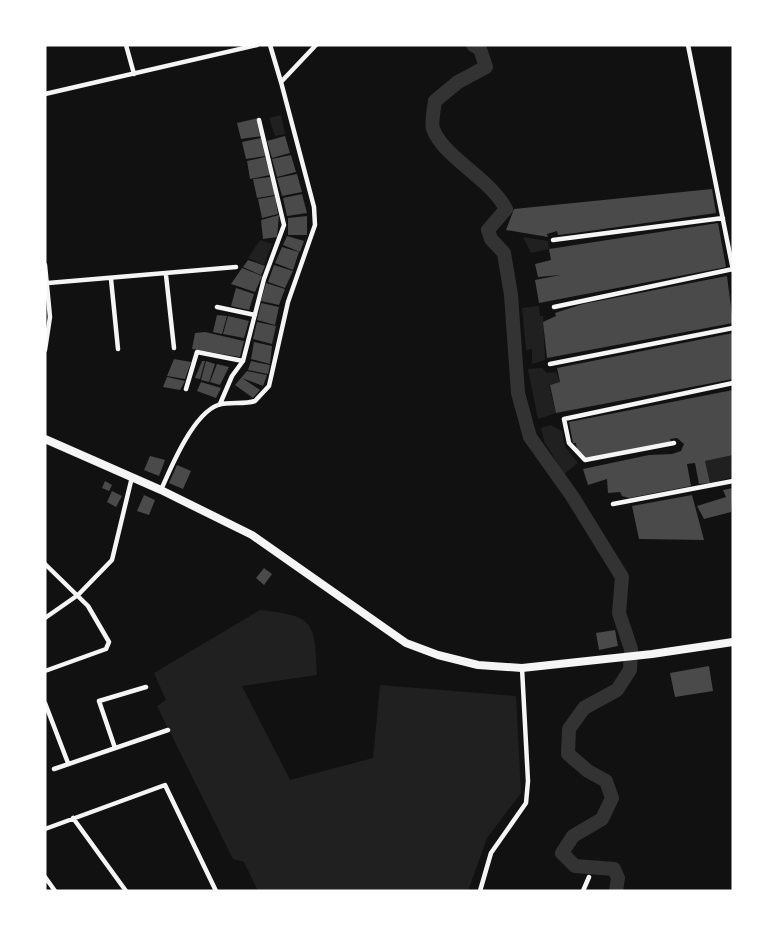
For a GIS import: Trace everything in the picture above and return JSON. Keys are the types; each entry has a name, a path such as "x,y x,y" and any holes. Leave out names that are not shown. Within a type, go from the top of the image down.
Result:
{"main road":[{"path":"45,439 161,490 252,535 406,643 438,656 478,665 522,668 652,654 733,642"}],"street":[{"path":"126,45 134,74"},
{"path":"45,94 257,45"},
{"path":"161,490 183,442 209,411 220,404 249,403 265,393 288,302 315,225 314,207 270,45"},
{"path":"281,82 315,45"},
{"path":"554,307 733,269 688,45"},
{"path":"220,404 232,376 243,361 264,279 285,225 259,120"},
{"path":"554,240 723,218"},
{"path":"45,265 50,317 45,350"},
{"path":"48,283 166,275 236,267"},
{"path":"166,275 174,348"},
{"path":"111,279 118,349"},
{"path":"217,307 255,315"},
{"path":"550,364 733,328"},
{"path":"186,389 197,352 243,361"},
{"path":"674,443 585,460 569,443 564,419 733,383"},
{"path":"45,618 78,596 112,560 132,477"},
{"path":"613,504 733,481"},
{"path":"45,564 78,596 98,620 109,642 106,649 45,671"},
{"path":"480,891 491,854 526,803 528,782 522,668"},
{"path":"115,748 99,701 146,687"},
{"path":"45,703 68,763"},
{"path":"54,769 168,730"},
{"path":"45,829 165,785 216,891"},
{"path":"73,818 126,891"},
{"path":"45,877 55,891"},
{"path":"583,891 589,878"}],"shaded area":[{"path":"281,115 285,134 275,136 269,118"},
{"path":"523,237 548,241 549,249 531,253"},
{"path":"260,240 272,244 264,265 248,258"},
{"path":"539,306 540,316 543,316 545,360 532,364 532,349 526,350 522,308"},
{"path":"542,368 547,373 556,372 560,382 549,385 556,413 538,419 528,369"},
{"path":"551,425 562,431 565,447 578,463 564,474 544,441 541,428"},
{"path":"733,455 733,477 710,483 705,461"},
{"path":"260,610 292,615 302,619 313,633 315,643 317,675 242,686 290,780 373,758 380,685 516,696 521,793 487,838 468,891 258,891 244,862 233,859 157,706 166,700 154,673"}],"building":[{"path":"258,118 262,136 241,139 237,123"},
{"path":"285,136 290,153 272,158 267,141"},
{"path":"261,138 265,156 246,159 242,142"},
{"path":"291,155 296,172 277,177 272,159"},
{"path":"265,157 270,175 250,179 247,161"},
{"path":"297,174 302,192 282,196 277,178"},
{"path":"270,177 275,195 257,198 253,179"},
{"path":"712,189 716,213 558,235 557,231 547,234 548,237 506,230 514,209"},
{"path":"302,194 307,213 287,216 283,198"},
{"path":"275,196 278,214 262,218 258,199"},
{"path":"279,215 277,237 263,239 261,220"},
{"path":"307,216 307,235 288,235 288,218"},
{"path":"718,223 726,267 539,303 535,280 560,275 538,277 535,264 551,260 549,249"},
{"path":"287,236 304,241 300,252 283,245"},
{"path":"282,247 299,252 293,270 275,263"},
{"path":"248,260 265,266 261,275 243,267"},
{"path":"274,265 293,271 285,288 268,282"},
{"path":"242,268 262,276 255,292 231,284"},
{"path":"727,276 733,323 547,358 543,322 556,316 555,313 583,304"},
{"path":"266,283 285,289 279,305 261,301"},
{"path":"236,288 254,294 249,310 231,306"},
{"path":"261,303 279,307 275,325 257,320"},
{"path":"217,315 227,316 222,334 213,332"},
{"path":"228,316 249,321 244,338 223,334"},
{"path":"257,322 276,326 272,344 253,339"},
{"path":"205,332 244,341 240,357 192,349 195,333"},
{"path":"733,333 733,379 556,413 550,385 560,382 557,368"},
{"path":"254,342 272,346 270,364 251,359"},
{"path":"174,359 191,362 185,379 167,376"},
{"path":"202,361 205,361 200,379 195,378"},
{"path":"206,361 215,364 209,382 201,380"},
{"path":"251,361 270,365 268,374 248,370"},
{"path":"217,364 229,367 220,385 210,382"},
{"path":"247,371 267,375 263,386 242,378 260,390 253,398 235,385"},
{"path":"167,377 185,381 180,390 163,387"},
{"path":"201,382 221,388 216,398 197,391"},
{"path":"733,390 733,455 705,461 710,483 699,484 695,463 687,464 691,486 629,498 622,496 620,492 608,493 607,479 588,485 583,469 649,455 672,454 681,451 684,444 677,438 670,439 671,443 586,458 577,450 576,443 573,443 569,422"},
{"path":"150,456 165,460 159,476 144,470"},
{"path":"177,465 191,471 183,489 169,483"},
{"path":"105,481 112,485 109,491 102,488"},
{"path":"733,488 731,512 704,519 697,506 726,497 723,490"},
{"path":"112,491 122,496 116,507 107,502"},
{"path":"144,495 155,500 149,515 137,511"},
{"path":"692,495 704,540 639,539 632,506"},
{"path":"264,568 272,574 264,585 256,578"},
{"path":"615,630 618,646 599,650 596,633"},
{"path":"709,666 713,691 675,697 670,673"}],"waterway":[{"path":"473,45 480,49 486,67 458,82 435,101 433,129 447,149 499,198 506,209 488,230 491,239 504,253 511,295 518,393 530,437 572,496 622,577 619,613 631,649 630,670 617,690 584,708 569,729 568,754 588,771 606,781 612,798 602,819 573,836 562,853 575,866 614,869 618,878 616,891"}]}
